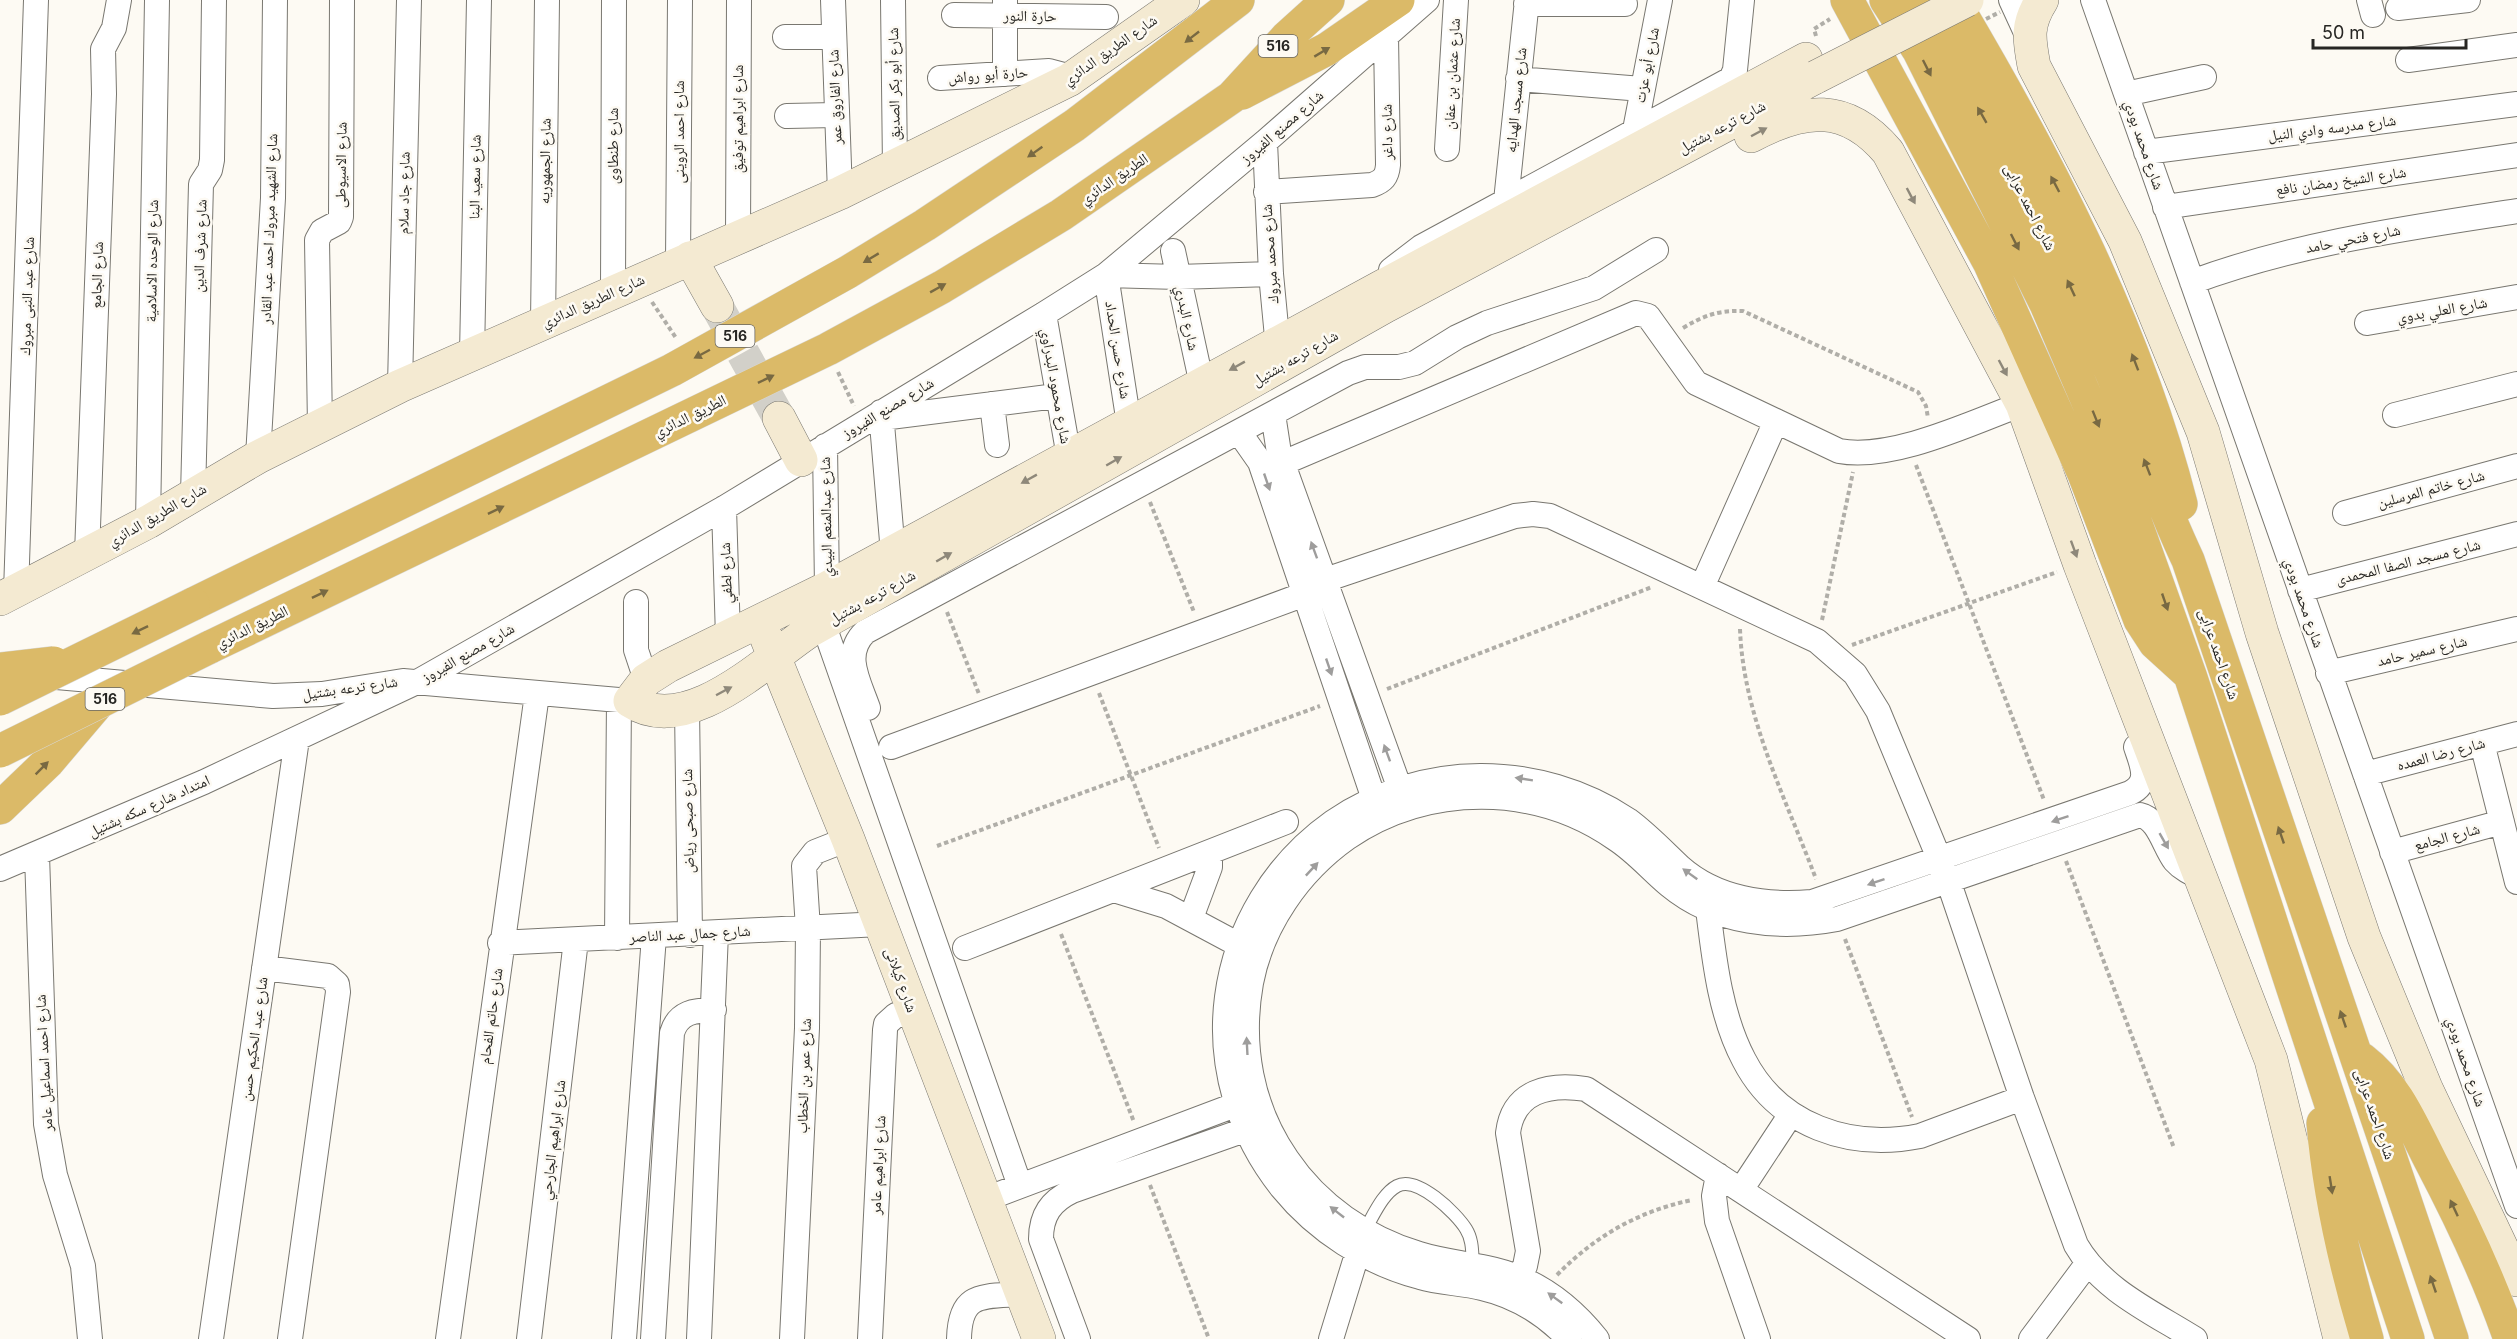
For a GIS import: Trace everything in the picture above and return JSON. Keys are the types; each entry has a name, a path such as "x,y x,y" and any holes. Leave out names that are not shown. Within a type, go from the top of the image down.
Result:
{"highway":[{"name":"الطريق الدائري","path":"0,751 210,647 828,349 942,286 1061,215 1232,97 1287,37 1328,0"},
{"path":"1232,97 1304,63 1398,0"},
{"path":"1847,0 1990,264 2084,474 2140,620 2155,643 2190,675"},
{"name":"شارع احمد عرابى","path":"1886,0 1919,51 2046,304 2145,543 2408,1339"},
{"name":"شارع احمد عرابى","path":"1914,0 1996,140 2042,228 2112,375 2159,497 2188,560 2452,1339"},
{"path":"1953,0 2001,81 2066,205 2117,315 2168,454 2181,505 2188,560"},
{"name":"516","path":"0,699 690,360 799,301 925,225 1075,125 1229,5"},
{"path":"0,669 77,661"},
{"path":"0,808 48,762 99,702"},
{"path":"2355,1054 2372,1067 2402,1105 2450,1198 2498,1303 2510,1339"},
{"path":"2319,1064 2323,1126 2331,1186 2352,1290 2367,1339"}],"street":[{"name":"شارع عبد النبى مبروك","path":"8,596 36,0"},
{"name":"شارع الجامع","path":"87,554 104,94 103,49 114,28 118,0"},
{"name":"شارع الوحده الاسلامية","path":"148,522 157,0"},
{"name":"شارع شرف الدين","path":"193,495 201,184 210,170 212,160 214,0"},
{"name":"شارع الشهيد مبروك احمد عبد القادر","path":"258,457 273,198 275,0"},
{"name":"شارع الاسيوطى","path":"320,426 317,240 322,231 339,222 340,217 342,0"},
{"name":"شارع جاد سلام","path":"400,386 409,0"},
{"name":"شارع سعيد البنا","path":"472,355 479,0"},
{"name":"شارع الجمهوريه","path":"543,323 547,0"},
{"name":"شارع طنطاوى","path":"613,292 614,0"},
{"name":"شارع احمد الروينى","path":"680,0 684,260"},
{"name":"شارع ابراهيم توفيق","path":"738,237 739,0"},
{"name":"شارع الفاروق عمر","path":"833,0 835,115 840,193"},
{"name":"شارع أبو بكر الصديق","path":"893,0 895,168"},
{"name":"شارع مصنع الفيروز","path":"297,739 419,681 724,508 813,453 882,415 1106,275 1265,142 1426,0"},
{"name":"شارع عثمان بن عفان","path":"1447,149 1456,0"},
{"name":"شارع أبو عزت","path":"1635,130 1660,0"},
{"name":"شارع ترعه بشتيل","path":"1383,297 1392,268 1410,253 1731,80 1735,70 1742,0"},
{"name":"شارع ترعه بشتيل","path":"0,664 44,676 273,696 305,695 382,682 419,681 537,694 632,694 656,712 687,707 732,687 823,623 1279,354 1811,68 1928,0"},
{"name":"شارع ترعه بشتيل","path":"1811,68 1967,0"},
{"path":"2011,0 2028,37 2034,66 2125,241 2203,432 2262,633 2364,937 2426,1088 2517,1280"},
{"path":"2028,37 2033,14 2042,0"},
{"name":"شارع محمد بودي","path":"2093,0 2392,852 2509,1156 2517,1206"},
{"path":"2398,8 2468,0"},
{"name":"شارع الطريق الدائري","path":"8,596 148,522 258,457 400,386 895,168 1070,81 1180,1"},
{"path":"1526,2 1625,4"},
{"name":"شارع مسجد الهدايه","path":"1506,201 1526,2"},
{"path":"1005,8 1005,74"},
{"name":"حارة النور","path":"954,15 1005,8 1106,8"},
{"path":"1106,8 1106,53"},
{"name":"شارع داغر","path":"1266,192 1371,185 1382,182 1387,175 1386,36"},
{"path":"784,37 834,37"},
{"path":"2408,60 2517,45"},
{"name":"حارة أبو رواش","path":"940,78 1048,71 1064,75 1070,81"},
{"path":"2126,94 2204,77"},
{"path":"1518,79 1642,89"},
{"name":"شارع مدرسه وادي النيل","path":"2146,152 2517,104"},
{"path":"1383,297 1424,306 1448,298 1775,123 1806,114 1823,114 1846,120 1866,130 1888,152 2022,404 2119,668 2271,1060 2340,1339"},
{"path":"787,116 835,115"},
{"name":"شارع محمد مبروك","path":"1265,142 1270,274 1279,354"},
{"name":"شارع الشيخ رمضان نافع","path":"2165,207 2517,155"},
{"name":"شارع فتحي حامد","path":"2192,282 2239,264 2375,233 2517,212"},
{"path":"868,708 852,661 852,653 859,638 1356,370 1407,366 1487,323 1518,311 1580,294 1656,250"},
{"name":"شارع البدري","path":"1173,251 1202,385"},
{"path":"684,260 717,306"},
{"path":"1106,275 1178,277 1270,274"},
{"name":"شارع حسن الحداد","path":"1106,275 1129,424"},
{"name":"شارع العلي بدوي","path":"2367,323 2517,297"},
{"path":"1283,463 1636,313 1648,316 1696,383 1839,451 1857,454 1919,441 2022,404"},
{"name":"شارع محمود البدراوي","path":"1044,314 1056,396 1069,457"},
{"name":"شارع ترعه بشتيل","path":"632,694 668,666 827,588 1202,385 1279,354"},
{"path":"2395,415 2517,384"},
{"path":"893,553 882,415 1056,396"},
{"path":"992,404 997,446"},
{"path":"1273,414 1274,434 1283,463 1403,798"},
{"path":"779,418 813,453"},
{"path":"1702,587 1776,421"},
{"path":"1239,432 1260,462 1377,808"},
{"name":"شارع عبدالمنعم البيدي","path":"813,453 827,588"},
{"name":"شارع خاتم المرسلين","path":"2345,513 2517,466"},
{"name":"شارع لطفي","path":"724,508 728,637"},
{"path":"1325,580 1515,516 1533,514 1550,516 1739,604 1825,647 1855,674 1878,711 1944,871 2022,1098 2076,1245 2087,1264 2106,1283 2195,1339"},
{"name":"شارع مسجد الصفا المحمدى","path":"2300,590 2517,534"},
{"path":"891,747 1305,594"},
{"path":"617,938 636,650 636,602"},
{"name":"شارع كيلانى","path":"760,622 848,839 1039,1339"},
{"path":"823,623 1020,1186"},
{"name":"شارع سمير حامد","path":"2328,673 2517,629"},
{"path":"1403,798 1431,802 1479,796 1503,797 1551,807 1581,819 1617,839 1670,886 1707,909 1749,922 1794,925 1831,909 2055,832 2136,791 2143,781 2144,769 2116,688 2119,668"},
{"name":"شارع حاتم الفحام","path":"448,1339 500,944 537,694"},
{"name":"شارع صبحى رياض","path":"687,707 690,935"},
{"name":"شارع رضا العمده","path":"2365,774 2517,734"},
{"name":"امتداد شارع سكه بشتيل","path":"0,869 37,855 297,739"},
{"name":"شارع عبد الحكيم حسن","path":"211,1339 297,739"},
{"path":"2482,743 2517,882"},
{"path":"1569,1339 1545,1316 1515,1299 1481,1288 1420,1277 1361,1241 1316,1222 1283,1190 1246,1101 1229,1079 1225,1025 1227,996 1239,945 1266,891 1302,848 1347,813 1377,808 1452,776 1479,775 1506,776 1558,786 1583,795 1629,821 1683,869 1716,889 1735,896 1773,903 1831,909"},
{"path":"1246,1101 1248,1008 1253,974 1271,926 1299,882 1377,808"},
{"path":"2055,832 2145,816 2151,820 2175,861 2186,871 2200,877"},
{"path":"965,948 1286,822"},
{"name":"شارع الجامع","path":"2392,852 2502,822"},
{"name":"شارع عمر بن الخطاب","path":"792,1339 807,1028 808,928 804,874 807,860 815,852 848,839"},
{"path":"1191,918 1210,867 1210,852"},
{"name":"شارع احمد اسماعيل عامر","path":"37,855 46,1124 55,1175 83,1266 90,1339"},
{"path":"1114,890 1191,918 1239,945"},
{"path":"1707,909 1718,974 1738,1046 1760,1084 1791,1114 1821,1130 1853,1139 1886,1141 1920,1136 2022,1098"},
{"name":"شارع جمال عبد الناصر","path":"500,944 880,924"},
{"path":"699,1339 716,933"},
{"path":"624,1339 654,936"},
{"name":"شارع ابراهيم الجارحي","path":"529,1339 576,940"},
{"path":"264,968 328,976 337,984 338,992 290,1339"},
{"path":"653,1339 672,1033 677,1021 687,1013 714,1010"},
{"name":"شارع ابراهيم عامر","path":"870,1339 885,1030 886,1024 896,1015 914,1015"},
{"path":"1518,1277 1525,1266 1528,1251 1508,1132 1510,1115 1519,1103 1531,1095 1549,1088 1567,1086 1586,1089 1716,1186 1741,1190 1968,1339"},
{"path":"986,1199 1246,1101"},
{"path":"1741,1190 1791,1114"},
{"path":"1077,1339 1043,1249 1041,1229 1048,1209 1063,1195 1256,1126"},
{"path":"1716,1186 1717,1221 1758,1339"},
{"path":"1361,1241 1518,1277 1543,1290 1574,1313 1597,1339"},
{"path":"1331,1339 1361,1241"},
{"path":"2031,1339 2087,1264"},
{"path":"959,1339 963,1309 971,1302 985,1297 1023,1294"}],"lane":[{"path":"1361,1241 1391,1191 1401,1184 1413,1184 1425,1189 1466,1229 1471,1242 1473,1265"}],"path":[{"path":"654,306 690,360"},
{"path":"1664,340 1706,314 1724,310 1743,311 1918,392 1926,406 1919,441 1970,603 2174,1148"},
{"path":"1857,454 1825,647 1970,603 2080,565"},
{"path":"1143,483 1202,632"},
{"path":"1367,697 1679,576"},
{"path":"940,593 986,712"},
{"path":"1739,604 1741,655 1753,713 1920,1136"},
{"path":"1091,673 1167,869"},
{"path":"937,846 1340,698"},
{"path":"1053,913 1141,1141"},
{"path":"1143,1168 1209,1339"},
{"path":"1543,1290 1579,1253 1620,1225 1716,1186"}],"tunnel":[{"path":"719,310 779,418"}]}
